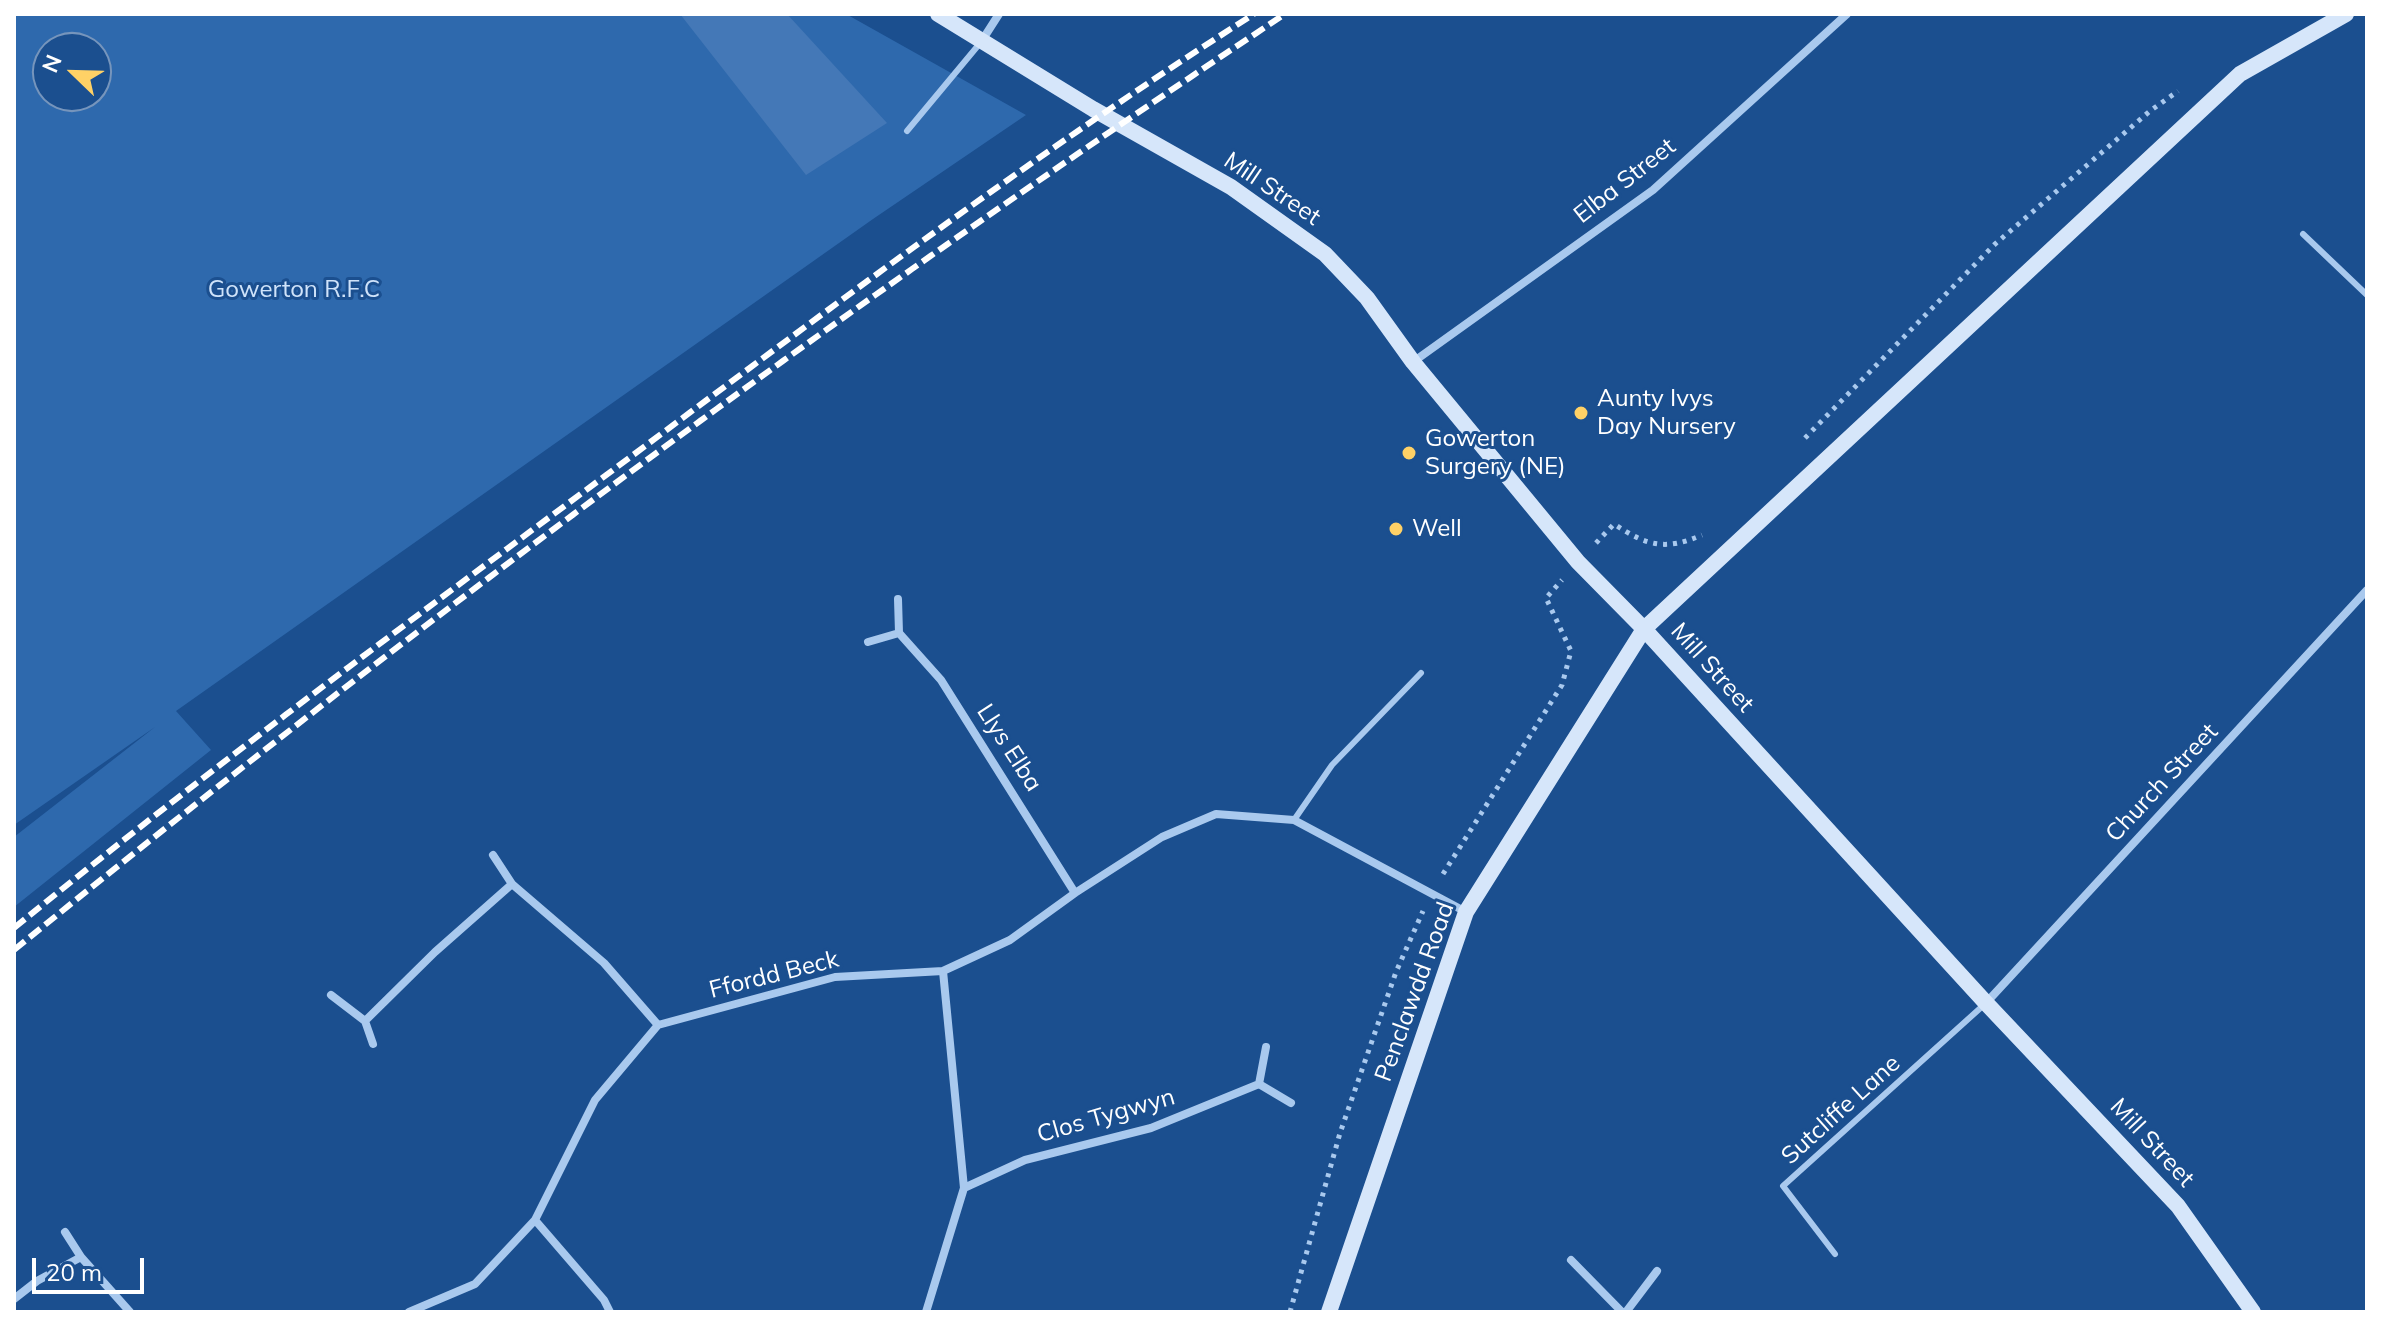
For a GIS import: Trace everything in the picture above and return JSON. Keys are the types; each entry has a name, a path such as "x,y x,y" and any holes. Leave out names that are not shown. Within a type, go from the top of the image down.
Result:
{"main road":[{"name":"Mill Street","path":"938,14 1093,109 1231,187 1325,254 1367,298 1413,362 1578,562 1644,629 1986,1003 2178,1206 2253,1312"},
{"name":"Penclawdd Road","path":"1329,1312 1466,912 1644,629 2240,74 2346,14"}],"street":[{"path":"983,39 999,14"},
{"name":"Elba Street","path":"1413,362 1653,190 1847,14"},
{"name":"Church Street","path":"1986,1003 2367,590"},
{"path":"868,642 899,633 898,599"},
{"name":"Llys Elba","path":"899,633 941,680 1075,893"},
{"name":"Ffordd Beck","path":"658,1025 835,977 943,971 1010,940 1075,893 1162,837 1216,814 1294,820 1466,912"},
{"path":"409,1312 475,1284 535,1220 595,1100 658,1025 604,963 512,884 493,855"},
{"path":"365,1021 435,952 512,884"},
{"path":"926,1312 964,1188 943,971"},
{"path":"331,995 365,1021 373,1044"},
{"path":"1266,1047 1259,1084 1291,1103"},
{"name":"Clos Tygwyn","path":"964,1188 1025,1160 1151,1128 1259,1084"},
{"path":"535,1220 595,1288 610,1312"},
{"path":"65,1232 81,1257 130,1312"},
{"path":"14,1299 81,1257"},
{"path":"1571,1260 1624,1312 1657,1271"}],"lane":[{"path":"907,131 983,39"},
{"path":"2303,234 2367,295"},
{"path":"1294,820 1332,765 1421,673"},
{"name":"Sutcliffe Lane","path":"1835,1254 1783,1186 1986,1003"}],"path":[{"path":"1800,443 1994,245 2150,111 2188,84"},
{"path":"1290,1312 1345,1118 1396,972 1431,893 1498,782 1562,685 1571,651 1546,598 1614,524 1640,541 1677,546 1713,530"}],"green space":[{"name":"Gowerton R.F.C","path":"14,14 846,14 1026,115 873,219 176,711 211,750 14,907 14,837 155,727 14,825"}],"building":[{"path":"680,14 787,14 887,123 806,175"}],"railway":[{"path":"14,928 313,694 852,292 1091,122 1254,14"},
{"path":"14,950 323,705 638,467 959,236 1285,14"}],"place":[{"name":"Aunty Ivys Day Nursery","path":"1581,413"},
{"name":"Gowerton Surgery (NE)","path":"1409,453"},
{"name":"Well","path":"1396,529"}]}
